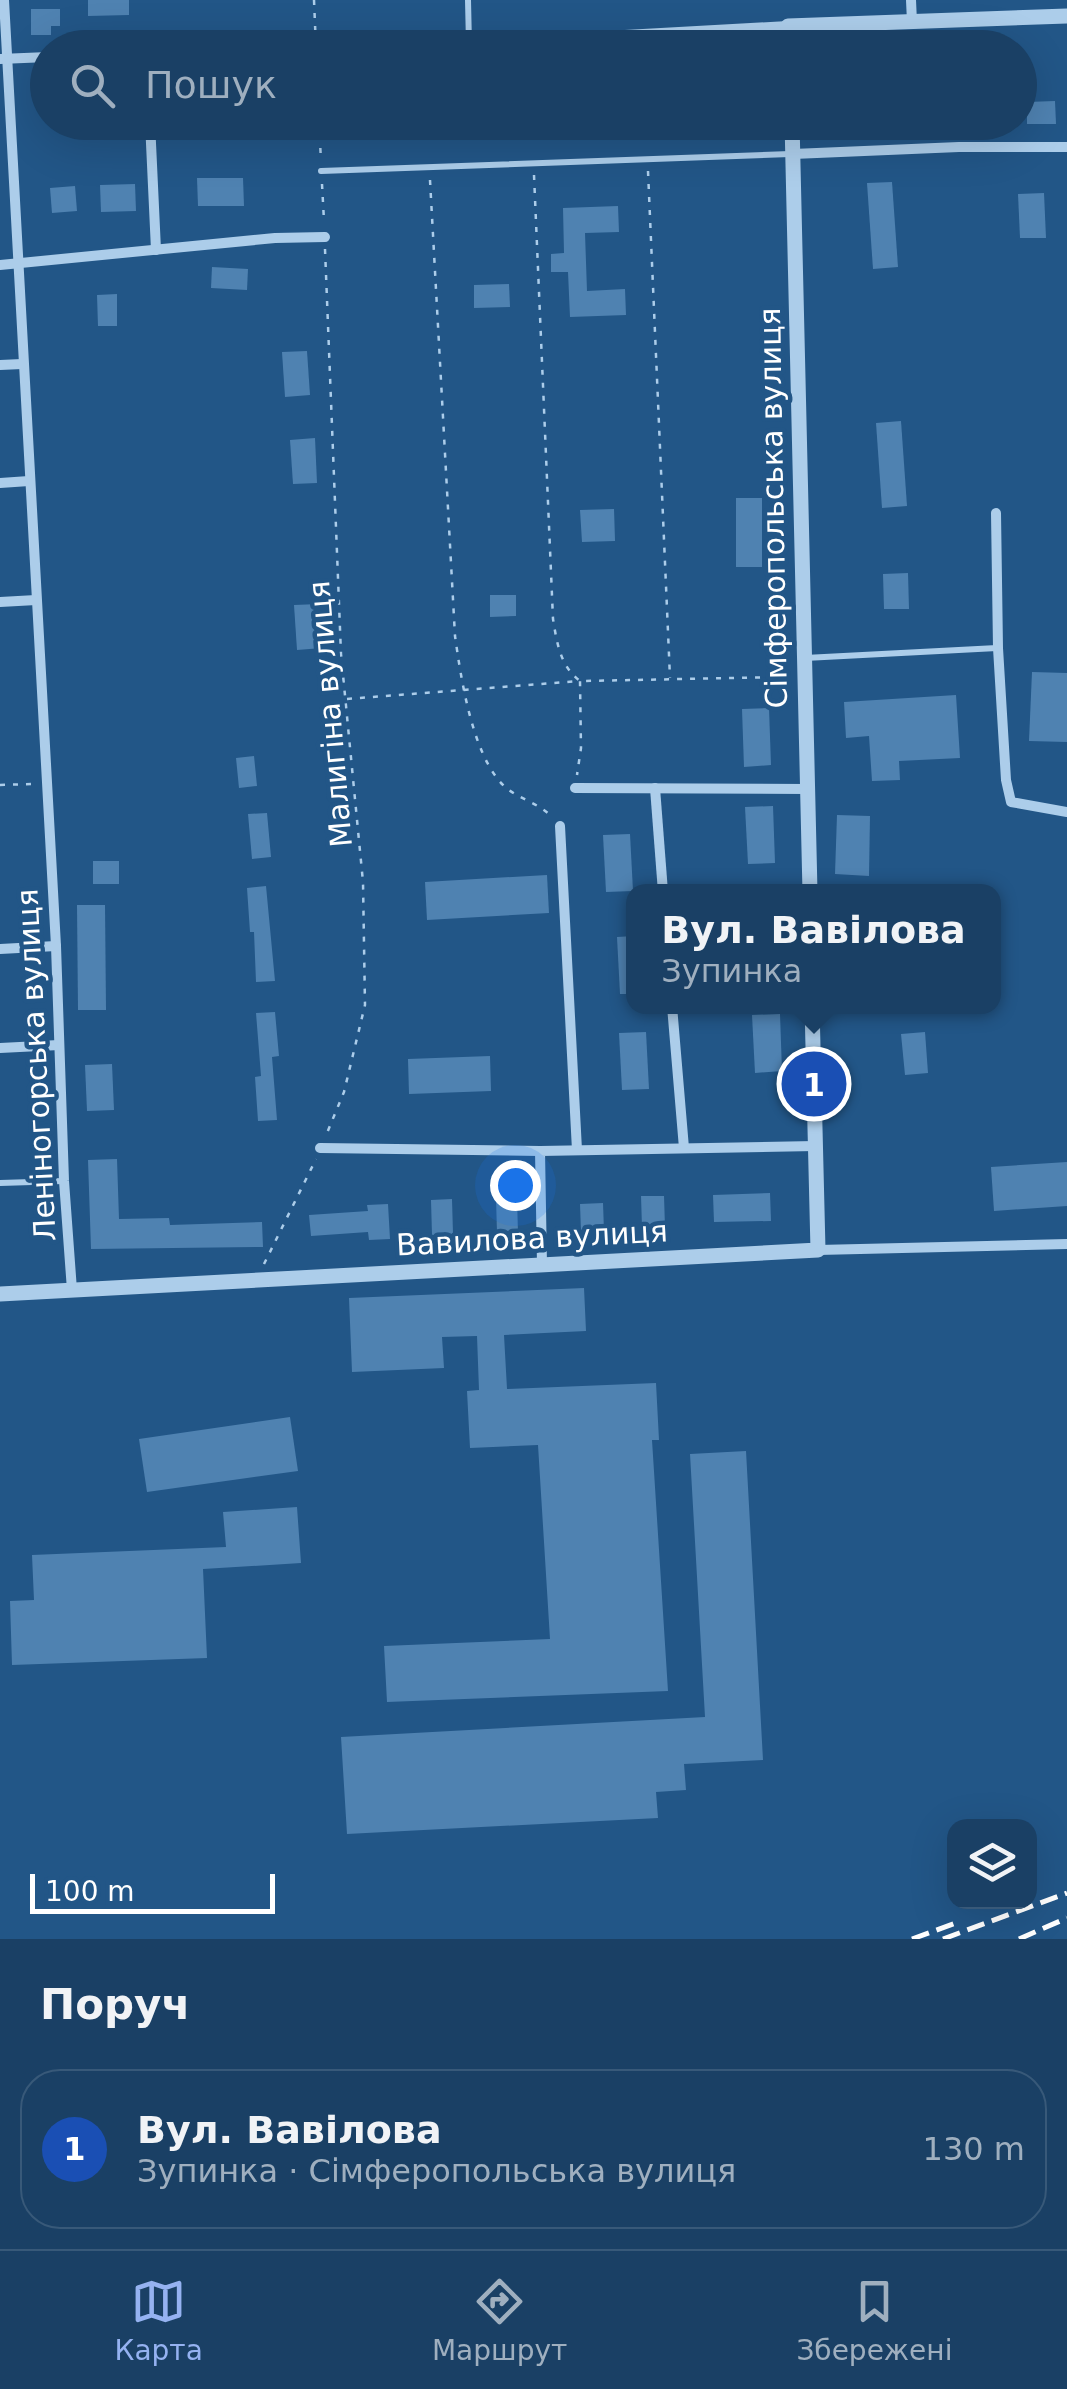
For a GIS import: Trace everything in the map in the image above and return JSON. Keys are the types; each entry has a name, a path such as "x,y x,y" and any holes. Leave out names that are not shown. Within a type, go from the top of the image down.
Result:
{"street":[{"name":"Леніногорська вулиця","path":"4,0 4,58 48,783 72,1290"},
{"path":"911,0 912,22"},
{"path":"721,30 1059,11"},
{"path":"788,26 788,30"},
{"path":"4,58 30,57"},
{"path":"151,140 156,250"},
{"name":"Сімферопольська вулиця","path":"793,140 810,884"},
{"path":"793,154 959,147 1067,148"},
{"path":"0,265 275,238 325,237"},
{"path":"0,365 22,364"},
{"path":"0,483 30,482"},
{"path":"996,514 998,648 1006,780 1011,802 1067,812"},
{"path":"0,602 36,600"},
{"path":"574,788 807,788"},
{"path":"655,788 662,884"},
{"path":"560,826 577,1150"},
{"path":"0,949 56,946"},
{"path":"673,1014 684,1148"},
{"path":"812,1014 818,1250"},
{"path":"0,1048 60,1046"},
{"path":"320,1148 540,1151 815,1146"},
{"path":"540,1151 542,1265"},
{"name":"Вавилова вулиця","path":"0,1294 818,1250 1067,1244"}],"lane":[{"path":"468,0 469,30"},
{"path":"322,171 793,154"},
{"path":"804,658 998,648"},
{"path":"0,1183 64,1180"}],"path":[{"path":"314,0 315,30"},
{"name":"Малигіна вулиця","path":"257,1280 344,1092 365,1005 364,882 346,700 320,140"},
{"path":"648,159 670,680"},
{"path":"533,163 553,619 568,673 580,682"},
{"path":"430,167 455,636 463,690 474,728 502,784 540,807 560,826"},
{"path":"346,700 580,682 805,676"},
{"path":"574,788 581,748 580,682"},
{"path":"0,785 48,783"}],"building":[{"path":"88,0 129,0 129,15 88,16"},
{"path":"31,9 60,9 60,26 31,30"},
{"path":"1055,101 1056,124 1037,124 1037,102"},
{"path":"197,178 243,178 244,206 198,206"},
{"path":"892,182 898,267 873,269 867,183"},
{"path":"135,184 136,211 101,212 100,185"},
{"path":"75,186 77,211 52,213 50,188"},
{"path":"1044,193 1046,238 1020,238 1018,194"},
{"path":"618,206 619,232 585,233 587,291 625,289 626,315 570,317 568,272 551,272 551,254 564,253 563,208"},
{"path":"212,267 248,269 247,290 211,288"},
{"path":"509,284 510,307 474,308 474,285"},
{"path":"117,294 117,326 98,326 97,295"},
{"path":"307,351 310,395 285,397 282,352"},
{"path":"901,421 907,506 882,508 876,423"},
{"path":"315,438 317,483 293,484 290,440"},
{"path":"736,498 762,498 762,567 736,567"},
{"path":"614,509 615,541 582,542 580,510"},
{"path":"908,573 909,609 884,609 883,574"},
{"path":"490,595 516,595 516,616 490,617"},
{"path":"319,604 322,648 297,650 294,605"},
{"path":"1032,672 1067,673 1067,742 1029,741"},
{"path":"956,695 960,758 899,761 900,780 872,781 869,736 846,738 844,702"},
{"path":"769,708 771,765 744,767 742,709"},
{"path":"254,756 257,786 239,788 236,758"},
{"path":"773,806 775,863 748,864 745,807"},
{"path":"267,813 271,857 252,859 248,814"},
{"path":"837,815 870,816 869,876 835,874"},
{"path":"630,834 633,884 626,884 626,891 606,892 603,835"},
{"path":"93,861 119,861 119,884 93,884"},
{"path":"547,875 549,913 427,920 425,882"},
{"path":"266,886 275,981 256,982 247,888"},
{"path":"77,905 105,905 106,1010 78,1010"},
{"path":"626,936 626,994 620,994 617,937"},
{"path":"275,1012 279,1056 272,1057 277,1120 258,1121 255,1077 261,1076 256,1013"},
{"path":"780,1014 782,1071 755,1073 752,1015"},
{"path":"646,1032 649,1089 622,1090 619,1033"},
{"path":"925,1032 928,1073 905,1075 901,1034"},
{"path":"490,1056 491,1091 409,1094 408,1059"},
{"path":"112,1064 114,1110 87,1111 85,1065"},
{"path":"117,1159 119,1219 169,1218 170,1225 262,1222 263,1247 91,1249 88,1160"},
{"path":"1067,1162 1067,1206 994,1211 991,1167"},
{"path":"770,1193 771,1221 714,1222 713,1195"},
{"path":"641,1196 664,1196 665,1228 642,1228"},
{"path":"496,1198 517,1198 518,1233 497,1233"},
{"path":"452,1199 453,1234 432,1235 431,1200"},
{"path":"603,1203 604,1231 581,1232 580,1204"},
{"path":"388,1204 390,1239 369,1240 368,1232 311,1236 309,1215 368,1211 367,1205"},
{"path":"584,1288 586,1331 504,1335 507,1389 656,1383 659,1440 652,1440 668,1691 387,1702 384,1646 550,1639 538,1445 470,1448 467,1391 479,1390 477,1336 442,1337 444,1368 352,1372 349,1298"},
{"path":"290,1417 298,1471 147,1492 139,1439"},
{"path":"746,1451 763,1760 684,1764 686,1790 656,1792 658,1818 347,1834 341,1737 705,1717 690,1454"},
{"path":"297,1507 301,1563 203,1569 207,1658 12,1665 10,1601 34,1600 32,1555 226,1547 223,1512"}],"railway":[{"path":"943,1939 1067,1893"},
{"path":"1019,1939 1067,1918"},
{"path":"912,1939 956,1923"}],"place":[{"name":"Вул. Вавілова","path":"814,1084"}]}
